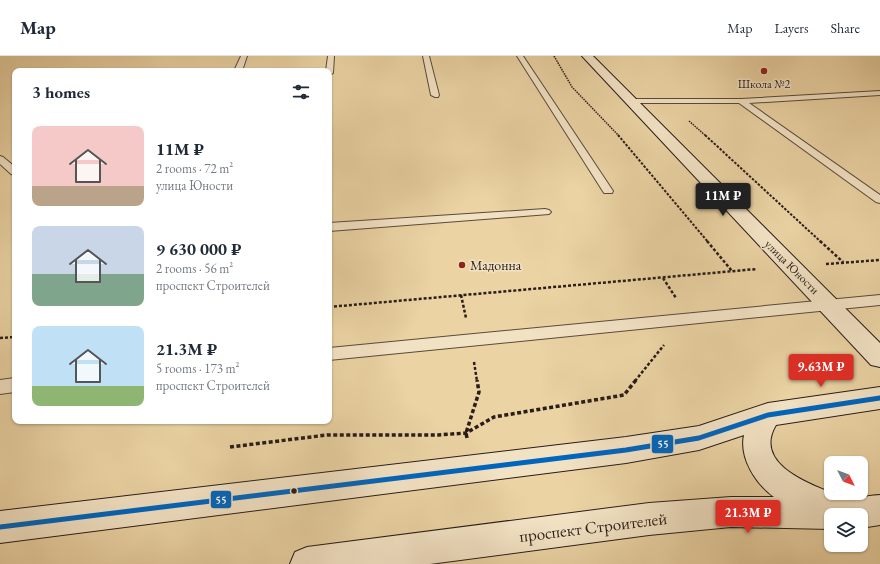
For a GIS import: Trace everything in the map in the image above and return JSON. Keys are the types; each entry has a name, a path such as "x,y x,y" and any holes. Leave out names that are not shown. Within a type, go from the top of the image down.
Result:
{"main road":[{"name":"улица Юности","path":"587,56 880,358"},
{"path":"0,527 626,450 699,438 768,415 880,398"},
{"path":"768,415 757,435 758,450 763,467 776,482 797,495 831,508"},
{"name":"проспект Строителей","path":"868,511 880,510"},
{"name":"проспект Строителей","path":"307,564 649,519 731,512 824,514"}],"lane":[{"path":"239,68 244,56"},
{"path":"330,68 331,56"},
{"path":"426,56 435,95"},
{"path":"520,56 608,191"},
{"path":"870,93 880,99"},
{"path":"631,101 741,101 880,93"},
{"path":"741,101 880,200"},
{"path":"0,159 12,169"},
{"path":"332,227 546,212"},
{"path":"332,354 880,300"},
{"path":"0,386 12,385"}],"path":[{"path":"332,307 732,271 610,126 572,87 554,56"},
{"path":"686,119 843,263 880,260"},
{"path":"230,447 327,435 438,435 466,433 494,417 624,395 675,331 684,310 663,278"},
{"path":"0,338 12,337"}],"transit line":[{"name":"55","path":"0,527 626,450 699,438 768,415 880,398"}],"place":[{"name":"Школа №2","path":"764,71"},
{"name":"Мадонна","path":"462,265"}]}
